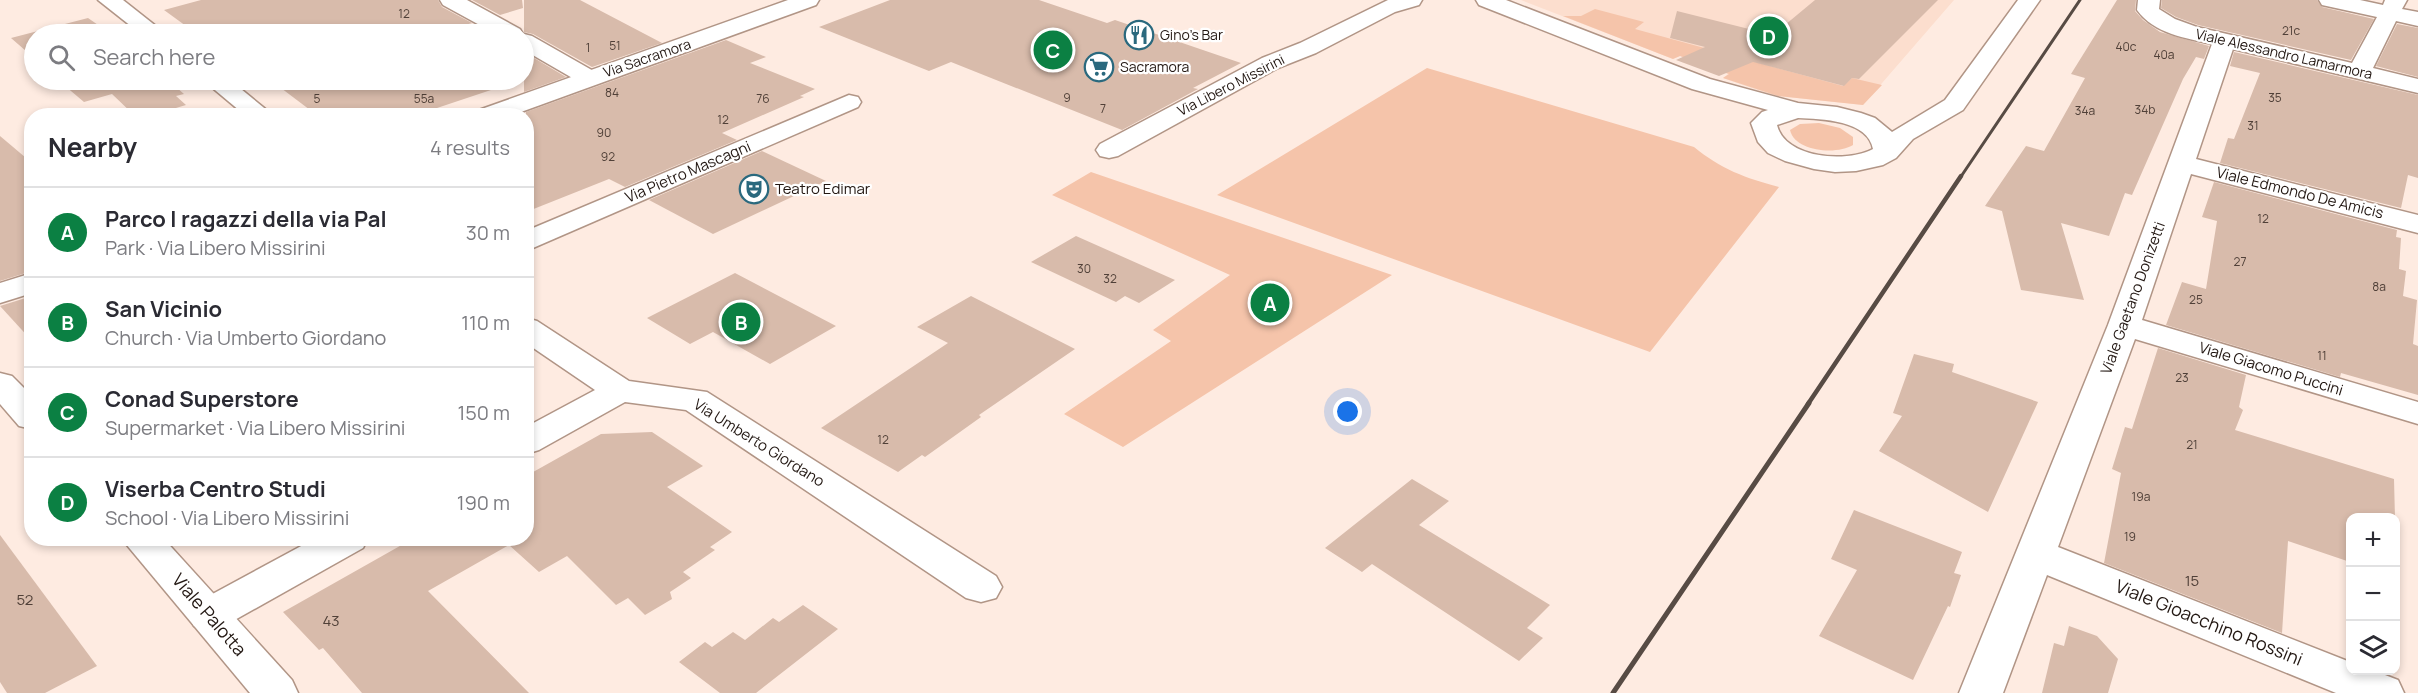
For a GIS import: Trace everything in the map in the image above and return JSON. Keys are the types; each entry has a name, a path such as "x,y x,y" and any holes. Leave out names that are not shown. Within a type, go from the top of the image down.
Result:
{"street":[{"path":"109,0 141,24"},
{"path":"451,0 494,24"},
{"name":"Via Sacramora","path":"507,108 808,0"},
{"name":"Via Libero Missirini","path":"1109,150 1270,63 1308,48 1391,3 1411,0"},
{"path":"1487,0 1674,74 1710,90 1764,123"},
{"path":"1797,110 1771,117 1764,123 1763,131 1769,140 1781,149 1815,161 1850,165 1879,159 1904,134 1954,105 2029,0"},
{"path":"2330,0 2392,6 2418,19"},
{"path":"2360,72 2392,6"},
{"name":"Viale Alessandro Lamarmora","path":"2151,8 2167,24 2190,32 2418,86"},
{"name":"Viale Gaetano Donizetti","path":"1981,693 2124,325 2225,40"},
{"path":"534,47 589,78"},
{"path":"1674,74 1797,110 1835,114 1903,111 1944,98 1964,88"},
{"path":"228,90 252,108"},
{"name":"Via Pietro Mascagni","path":"534,239 849,102"},
{"path":"1835,114 1870,126 1882,135 1887,144 1887,152"},
{"name":"Viale Edmondo De Amicis","path":"2181,163 2418,224"},
{"path":"0,294 24,285"},
{"name":"Viale Giacomo Puccini","path":"2124,325 2418,413"},
{"name":"Via Umberto Giordano","path":"534,333 620,391 695,400 981,587"},
{"path":"0,383 24,409"},
{"path":"534,438 620,391"},
{"name":"Viale Palotta","path":"147,546 276,693"},
{"path":"209,615 334,546"},
{"name":"Viale Gioacchino Rossini","path":"2036,554 2382,693"}],"shaded area":[{"path":"1521,0 1954,0 1863,105 1778,96 1763,92 1723,78 1728,74 1680,56 1673,59"},
{"path":"1595,9 1644,22 1635,29 1843,86 1852,78 1882,85 1863,105 1778,96 1723,78 1729,74 1680,56 1673,59 1563,16 1581,16"},
{"path":"1427,68 1694,147 1734,172 1779,187 1650,352 1217,195"},
{"path":"1819,123 1840,128 1853,137 1853,145 1837,150 1817,150 1800,143 1793,137 1790,130 1800,124"},
{"path":"1091,172 1392,275 1123,447 1064,414 1171,341 1153,330 1230,275 1052,195"}],"building":[{"path":"201,0 438,0 442,7 472,23 183,24 164,10"},
{"path":"472,0 522,0 523,8 500,15"},
{"path":"524,0 580,0 662,43 592,67 534,35 534,24 524,24"},
{"name":"Sacramora","path":"890,0 1039,0 1107,23 1115,20 1241,63 1122,130 951,62 929,71 819,27"},
{"path":"1815,0 1938,0 1859,79 1852,78 1844,86 1753,62 1719,76 1676,60 1705,47 1670,38 1677,11 1773,35"},
{"path":"2117,0 2136,0 2135,11 2160,32 2209,46 2204,59 2196,57 2183,79 2132,195 2125,193 2109,236 2061,223 2084,300 2021,290 2002,211 1985,206 2026,146 2044,151 2085,78 2071,74"},
{"path":"2162,0 2317,0 2322,7 2374,19 2351,60 2198,25 2176,17 2161,8"},
{"path":"88,18 97,24 65,24"},
{"path":"2397,24 2418,28 2418,77 2376,66"},
{"path":"24,35 24,49 11,38"},
{"path":"726,40 766,57 750,63 815,89 800,96 804,97 722,133 737,140 625,187 609,179 534,209 534,109"},
{"path":"2234,52 2418,95 2418,178 2408,175 2401,208 2220,163 2228,138 2234,139 2260,73 2230,66"},
{"path":"534,58 566,77 534,88"},
{"path":"70,90 179,90 184,94 176,96 186,105 176,108 127,108 112,94 84,102"},
{"path":"284,90 491,90 437,108 307,108"},
{"path":"0,136 24,156 24,274 0,281"},
{"name":"Teatro Edimar","path":"762,151 826,181 713,234 649,200"},
{"path":"2214,182 2397,230 2396,237 2401,238 2399,269 2406,271 2403,296 2417,300 2413,344 2418,346 2418,395 2341,373 2340,377 2166,325 2182,282 2206,289 2217,221 2202,217"},
{"path":"1076,236 1175,280 1139,303 1125,296 1116,302 1031,262"},
{"path":"735,273 836,326 770,364 713,332 690,344 647,318"},
{"path":"971,296 1075,349 979,415 981,417 925,457 922,455 898,472 821,428 948,343 917,327"},
{"path":"24,298 24,332 0,306"},
{"path":"2158,348 2246,375 2239,407 2243,410 2235,430 2394,479 2395,513 2346,513 2346,561 2288,541 2282,633 2104,563 2121,473 2112,469 2125,427 2132,429"},
{"path":"1914,354 1954,364 1952,372 2038,402 1988,512 1879,451 1902,416 1893,413"},
{"path":"652,432 703,466 667,487 732,532 710,547 715,550 683,572 691,578 670,592 672,599 645,615 628,598 616,605 567,556 539,572 510,546 534,546 534,472 601,434"},
{"path":"1412,479 1449,501 1419,525 1550,605 1527,628 1543,638 1519,661 1372,564 1362,572 1325,548"},
{"path":"1854,510 1962,552 1954,573 1961,575 1950,607 1948,606 1913,680 1819,636 1857,570 1831,559"},
{"path":"0,535 97,666 45,693 7,693 0,682"},
{"path":"400,546 507,546 428,591 529,693 362,693 323,648 319,650 283,612"},
{"path":"803,605 838,629 756,693 720,693 679,662 705,642 712,647 733,632 745,640 773,618 779,622"},
{"path":"2069,626 2097,636 2118,659 2108,693 2042,693 2054,643 2064,646"}],"railway":[{"path":"1960,178 2080,0"},
{"path":"1808,404 1961,176"},
{"path":"1613,693 1809,403"}],"place":[{"name":"Gino's Bar","path":"1139,35"},
{"name":"Viserba Centro Studi","path":"1769,36"},
{"name":"Conad Superstore","path":"1053,50"},
{"name":"Sacramora","path":"1099,67"},
{"name":"Teatro Edimar","path":"754,189"},
{"name":"Parco I ragazzi della via Pal","path":"1270,303"},
{"name":"San Vicinio","path":"741,322"}]}
